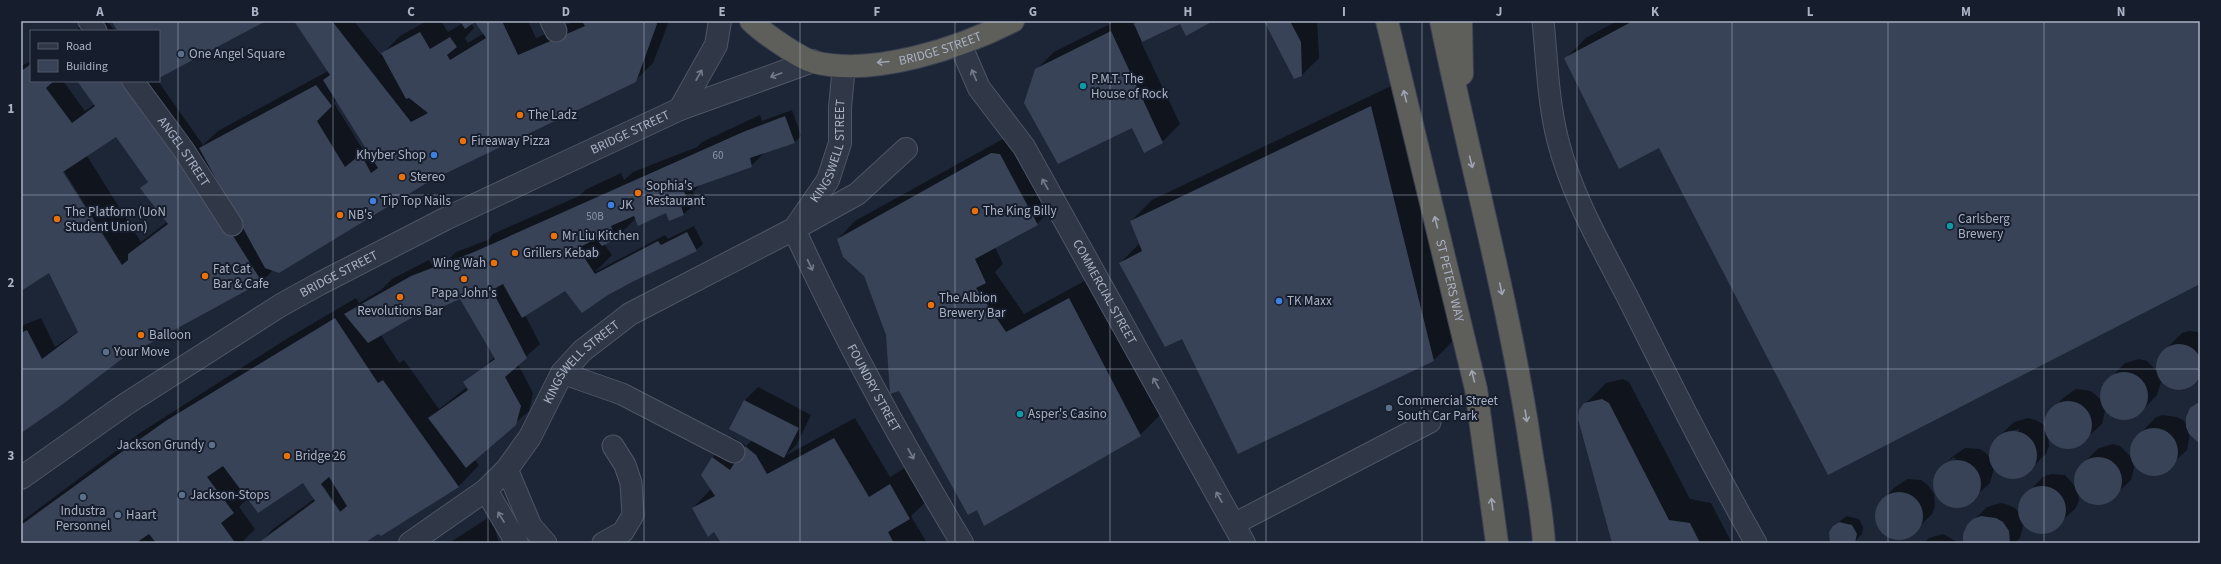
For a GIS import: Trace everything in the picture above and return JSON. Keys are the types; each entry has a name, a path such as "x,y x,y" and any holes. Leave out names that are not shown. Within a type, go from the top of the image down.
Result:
{"highway":[{"path":"750,21 763,33 813,62"},
{"name":"BRIDGE STREET","path":"813,62 844,66 909,60 982,37 1013,21"},
{"name":"ST PETERS WAY","path":"1387,21 1476,389 1497,543"},
{"path":"1441,21 1462,124 1495,257 1524,400 1544,543"},
{"path":"1461,21 1462,124"}],"street":[{"name":"BRIDGE STREET","path":"680,109 716,45 720,21"},
{"name":"COMMERCIAL STREET","path":"960,44 979,88 1024,147 1244,543"},
{"name":"BRIDGE STREET","path":"21,478 126,404 281,305 445,219 680,109 813,62"},
{"name":"KINGSWELL STREET","path":"794,229 828,180 840,143 840,107 844,66"},
{"name":"KINGSWELL STREET","path":"410,543 486,490 507,469 530,437 562,373 582,351 630,314 794,229 857,194 906,149"},
{"name":"FOUNDRY STREET","path":"794,229 824,294 872,386 962,543"},
{"path":"486,490 517,543"}],"lane":[{"path":"89,21 95,30"},
{"path":"1543,21 1550,92 1557,140 1582,212 1616,275 1706,455 1756,543"},
{"name":"ANGEL STREET","path":"134,82 183,149 232,225"},
{"path":"562,373 622,394 734,452"},
{"path":"1234,524 1430,422"},
{"path":"603,543 623,532 633,515 631,483 625,465 613,446"},
{"path":"507,469 531,526 546,543"}],"building":[{"name":"One Angel Square","path":"111,21 266,21 160,77 160,30 117,30"},
{"path":"294,21 332,21 411,122 428,113 409,98 406,99 381,53 420,32 430,49 450,37 457,47 447,55 450,60 486,38 475,22 465,29 460,21 502,21 518,55 585,26 582,21 656,21 657,24 636,82 430,181 279,273 265,268 199,148 316,85 332,106 317,121 345,167 361,154 371,173 378,168 323,80 330,75"},
{"path":"1138,21 1213,21 1186,36 1180,24 1142,42 1134,24"},
{"path":"1264,21 1290,21 1301,42 1302,76 1294,79"},
{"name":"Carlsberg Brewery","path":"1633,21 2200,21 2200,284 1828,475 1659,148 1619,169 1564,58"},
{"name":"P.M.T. The House of Rock","path":"1111,31 1163,143 1144,153 1132,128 1058,164 1024,103 1035,69"},
{"path":"30,65 30,82 53,82 46,88 72,123 95,106 78,82 130,82 208,196 262,282 123,358 63,404 21,433 21,333 27,330 42,359 78,332 49,273 21,291 21,71","holes":["116,137 148,182 140,188 168,224 128,254 128,260 122,265 63,172"]},
{"name":"TK Maxx","path":"1371,106 1434,361 1238,454 1182,339 1165,347 1119,263 1142,251 1130,221"},
{"path":"785,116 795,143 750,158 752,167 684,191 687,199 680,203 684,215 669,221 666,213 638,226 634,216 611,226 616,239 602,246 596,239 578,248 595,274 658,241 661,245 687,232 697,251 632,282 608,295 582,313 565,291 522,318 503,284 492,290 527,358 505,377 521,406 516,425 466,468 428,418 468,390 463,382 495,359 460,299 442,307 427,309 368,343 344,314 411,276 474,252 743,132"},
{"path":"991,153 1000,154 1038,225 975,259 986,283 976,288 1006,332 1069,298 1141,436 984,526 977,510 968,515 899,391 890,394 886,335 864,276 843,257 837,239"},
{"path":"335,318 378,383 383,380 459,487 381,536 378,534 365,543 258,543 315,501 303,483 258,513 223,466 207,477 234,513 221,523 235,543 156,543 149,534 136,543 21,543 21,525 167,420","holes":["329,477 347,506 340,512 321,484"]},
{"path":"2184,344 2196,350 2201,358 2201,376 2196,384 2188,389 2174,390 2162,384 2157,376 2156,362 2162,350 2170,345"},
{"path":"2124,372 2133,374 2141,379 2146,387 2148,396 2146,405 2141,413 2133,418 2124,420 2115,418 2107,413 2102,405 2100,396 2102,387 2107,379 2115,374"},
{"path":"1602,399 1609,403 1669,520 1690,523 1700,543 1612,543 1578,419 1579,410 1584,403"},
{"path":"744,400 799,428 784,458 729,429"},
{"path":"2068,401 2077,403 2085,408 2090,416 2092,425 2090,434 2085,442 2077,447 2068,449 2059,447 2051,442 2046,434 2044,425 2046,416 2051,408 2059,403"},
{"path":"2200,401 2200,444 2189,434 2186,427 2186,417 2190,408"},
{"path":"2154,428 2163,430 2171,435 2176,443 2178,452 2176,461 2171,469 2163,474 2154,476 2145,474 2137,469 2132,461 2130,452 2132,443 2137,435 2145,430"},
{"path":"2013,431 2022,433 2030,438 2035,446 2037,455 2035,464 2030,472 2022,477 2013,479 2004,477 1996,472 1991,464 1989,455 1991,446 1996,438 2004,433"},
{"path":"834,438 869,497 890,484 910,519 888,532 894,543 721,543 714,532 708,537 692,508 715,496 701,475 712,457 730,470 745,446 756,455 767,474"},
{"path":"2098,457 2107,459 2115,464 2120,472 2122,481 2120,490 2115,498 2107,503 2098,505 2089,503 2081,498 2076,490 2074,481 2076,472 2081,464 2089,459"},
{"path":"1957,460 1966,462 1974,467 1979,475 1981,484 1979,493 1974,501 1966,506 1957,508 1948,506 1940,501 1935,493 1933,484 1935,475 1940,467 1948,462"},
{"path":"2042,486 2051,488 2059,493 2064,501 2066,510 2064,519 2059,527 2051,532 2042,534 2033,532 2025,527 2020,519 2018,510 2020,501 2025,493 2033,488"},
{"path":"1899,492 1908,494 1916,499 1921,507 1923,516 1921,525 1916,533 1908,538 1899,540 1890,538 1882,533 1877,525 1875,516 1877,507 1882,499 1890,494"},
{"path":"1981,516 1996,518 2003,522 2009,531 2010,543 1963,543 1963,534 1967,525 1973,519"},
{"path":"1839,522 1852,525 1857,534 1855,543 1830,543 1829,532 1833,526"}],"place":[{"name":"One Angel Square","path":"181,54"},
{"name":"P.M.T. The House of Rock","path":"1083,86"},
{"name":"The Ladz","path":"520,115"},
{"name":"Fireaway Pizza","path":"463,141"},
{"name":"Khyber Shop","path":"434,155"},
{"name":"Stereo","path":"402,177"},
{"name":"Sophia's Restaurant","path":"638,193"},
{"name":"Tip Top Nails","path":"373,201"},
{"name":"JK","path":"611,205"},
{"name":"The King Billy","path":"975,211"},
{"name":"NB's","path":"340,215"},
{"name":"The Platform (UoN Student Union)","path":"57,219"},
{"name":"Carlsberg Brewery","path":"1950,226"},
{"name":"Mr Liu Kitchen","path":"554,236"},
{"name":"Grillers Kebab","path":"515,253"},
{"name":"Wing Wah","path":"494,263"},
{"name":"Fat Cat Bar & Cafe","path":"205,276"},
{"name":"Papa John's","path":"464,279"},
{"name":"Revolutions Bar","path":"400,297"},
{"name":"TK Maxx","path":"1279,301"},
{"name":"The Albion Brewery Bar","path":"931,305"},
{"name":"Balloon","path":"141,335"},
{"name":"Your Move","path":"106,352"},
{"name":"Commercial Street South Car Park","path":"1389,408"},
{"name":"Asper's Casino","path":"1020,414"},
{"name":"Jackson Grundy","path":"212,445"},
{"name":"Bridge 26","path":"287,456"},
{"name":"Jackson-Stops","path":"182,495"},
{"name":"Industra Personnel","path":"83,497"},
{"name":"Haart","path":"118,515"}]}
